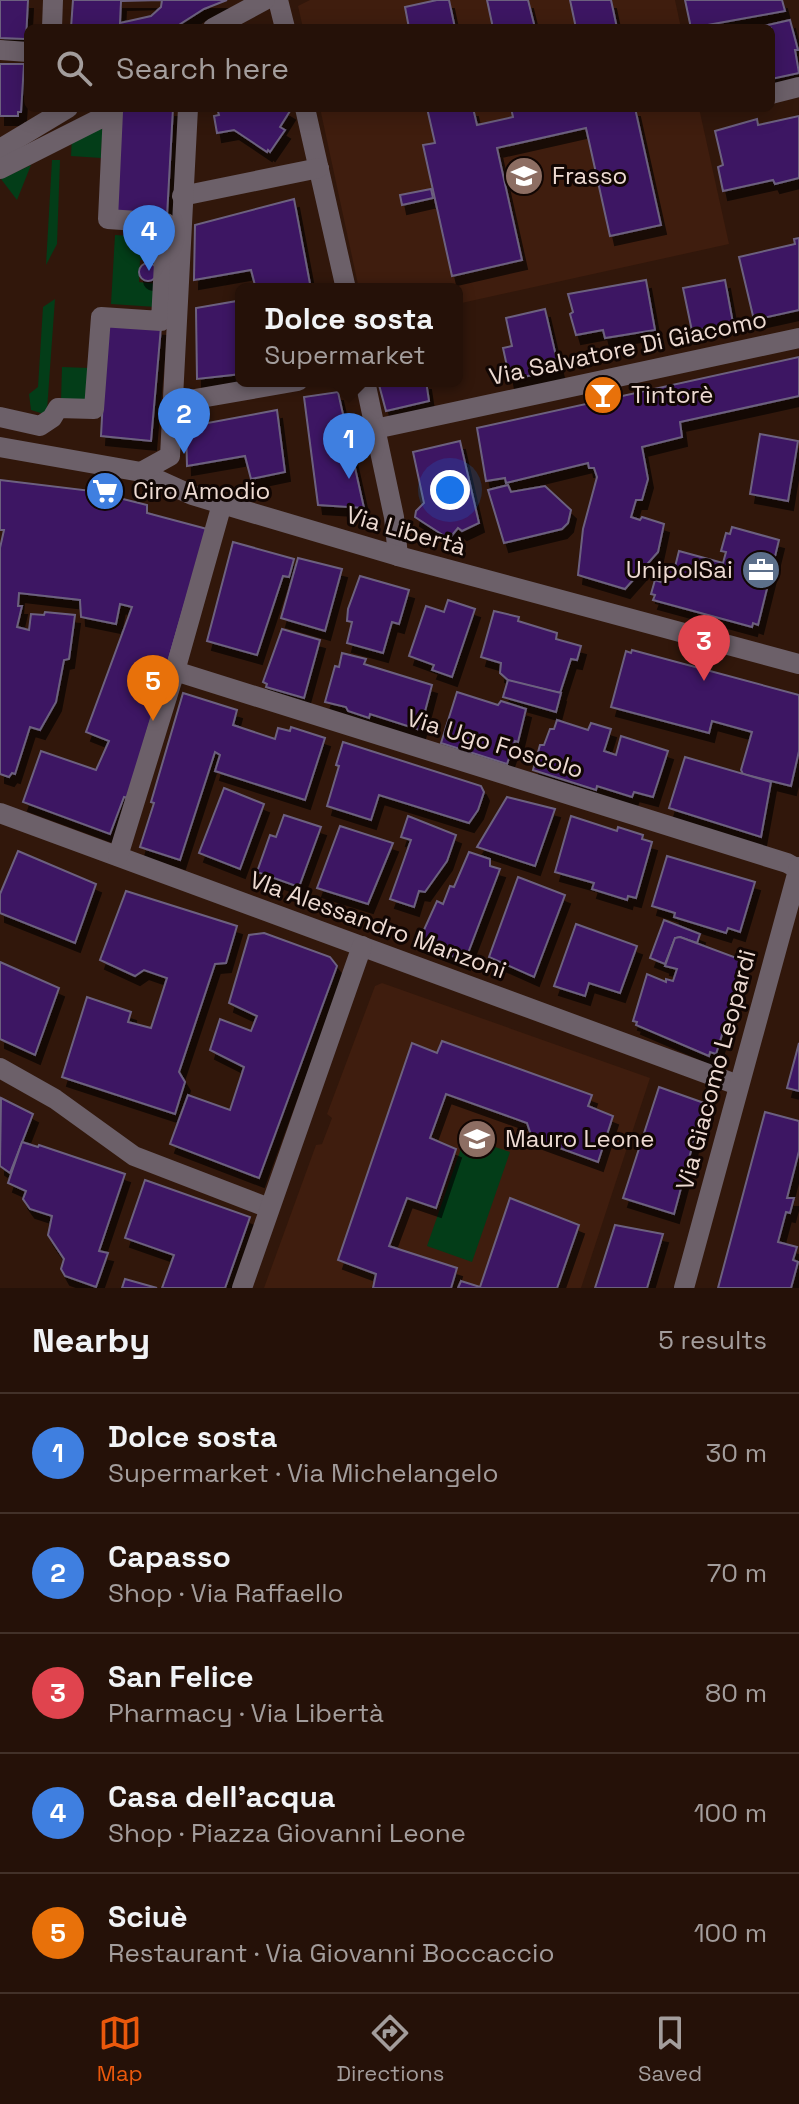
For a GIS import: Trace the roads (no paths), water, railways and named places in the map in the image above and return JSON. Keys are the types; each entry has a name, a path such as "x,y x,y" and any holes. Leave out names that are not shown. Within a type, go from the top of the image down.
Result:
{"street":[{"path":"52,24 53,0"},
{"path":"220,24 265,0"},
{"path":"278,0 284,24"},
{"path":"0,50 24,52"},
{"path":"775,93 799,87"},
{"path":"0,149 61,112"},
{"path":"0,169 113,112 108,219 166,223 161,321 101,317 94,409 58,408 52,418 40,426 0,417"},
{"path":"141,472 170,456 188,112"},
{"path":"306,112 345,283"},
{"path":"182,196 319,168"},
{"name":"Via Salvatore Di Giacomo","path":"375,429 799,338"},
{"path":"172,403 264,387"},
{"path":"366,387 394,517 398,556"},
{"name":"Via Libertà","path":"0,447 141,472 192,495 398,556 799,664"},
{"path":"118,856 222,504"},
{"name":"Via Ugo Foscolo","path":"175,671 799,868"},
{"name":"VIa Alessandro Manzoni","path":"0,813 738,1085"},
{"name":"Via Giacomo Leopardi","path":"684,1288 799,868"},
{"path":"242,1288 362,946"},
{"path":"0,1068 55,1099 134,1156 269,1208"}],"place":[{"name":"Frasso","path":"524,176"},
{"name":"Casa dell'acqua","path":"149,271"},
{"name":"Tintorè","path":"603,395"},
{"name":"Capasso","path":"184,454"},
{"name":"Dolce sosta","path":"349,479"},
{"name":"Ciro Amodio","path":"105,491"},
{"name":"UnipolSai","path":"761,570"},
{"name":"San Felice","path":"704,681"},
{"name":"Sciuè","path":"153,721"},
{"name":"Mauro Leone","path":"477,1139"}]}
